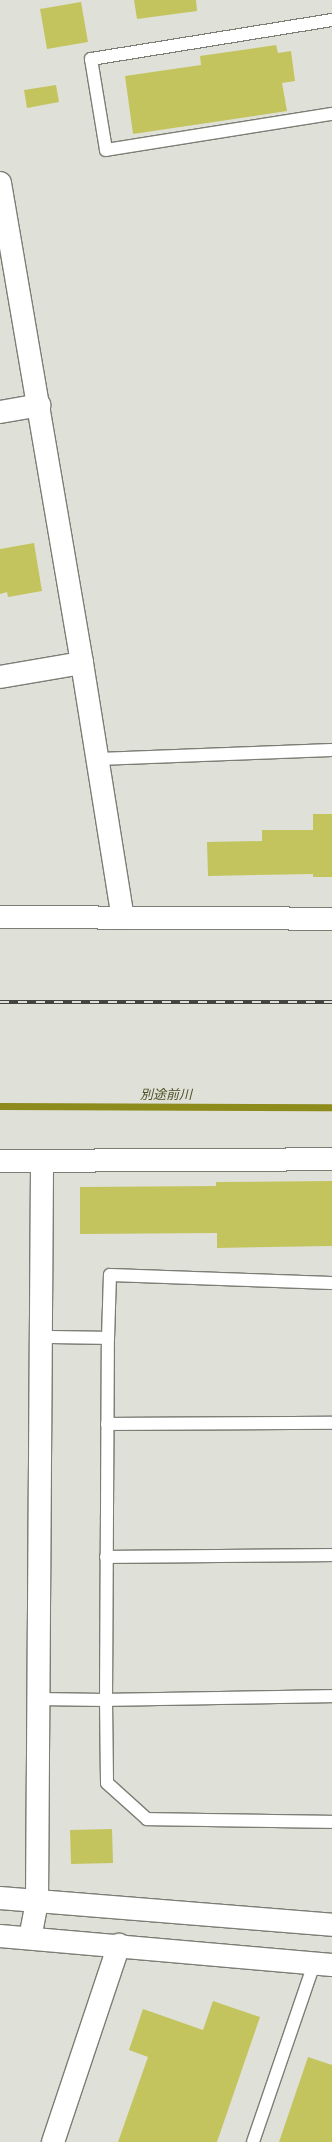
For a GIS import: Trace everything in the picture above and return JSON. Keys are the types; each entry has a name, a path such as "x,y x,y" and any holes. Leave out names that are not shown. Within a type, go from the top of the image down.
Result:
{"street":[{"path":"0,183 39,405 123,918"},
{"path":"0,412 39,405"},
{"path":"0,677 82,663"},
{"path":"0,917 332,919"},
{"path":"0,1161 332,1159"},
{"path":"30,1938 37,1901 42,1161"},
{"path":"0,1898 332,1925"},
{"path":"0,1936 119,1945 323,1964"},
{"path":"53,2142 119,1945"}],"lane":[{"path":"332,20 92,59 106,150 332,114"},
{"path":"98,759 332,750"},
{"path":"332,1283 110,1275 106,1557 107,1783 147,1819 332,1822"},
{"path":"41,1337 108,1338"},
{"path":"107,1424 332,1423"},
{"path":"106,1557 332,1555"},
{"path":"38,1700 332,1696"},
{"path":"254,2142 323,1964"}],"building":[{"path":"134,0 196,0 197,11 137,19"},
{"path":"81,2 88,42 47,49 40,9"},
{"path":"276,45 278,53 291,51 295,81 282,83 287,111 133,134 125,76 201,65 200,56"},
{"path":"56,85 59,102 27,108 24,90"},
{"path":"34,543 42,591 8,597 7,592 0,594 0,549"},
{"path":"313,814 332,814 332,877 313,877 313,874 208,876 207,842 262,841 262,830 313,830"},
{"path":"332,1181 332,1246 217,1248 217,1233 80,1234 80,1187 216,1186 216,1182"},
{"path":"112,1829 113,1863 71,1864 70,1830"},
{"path":"213,2001 260,2017 217,2142 118,2142 148,2057 129,2050 143,2009 203,2030"},
{"path":"308,2057 332,2065 332,2142 279,2142"}],"waterway":[{"name":"別途前川","path":"0,1106 332,1107"}],"railway":[{"path":"0,1002 332,1002"}]}
